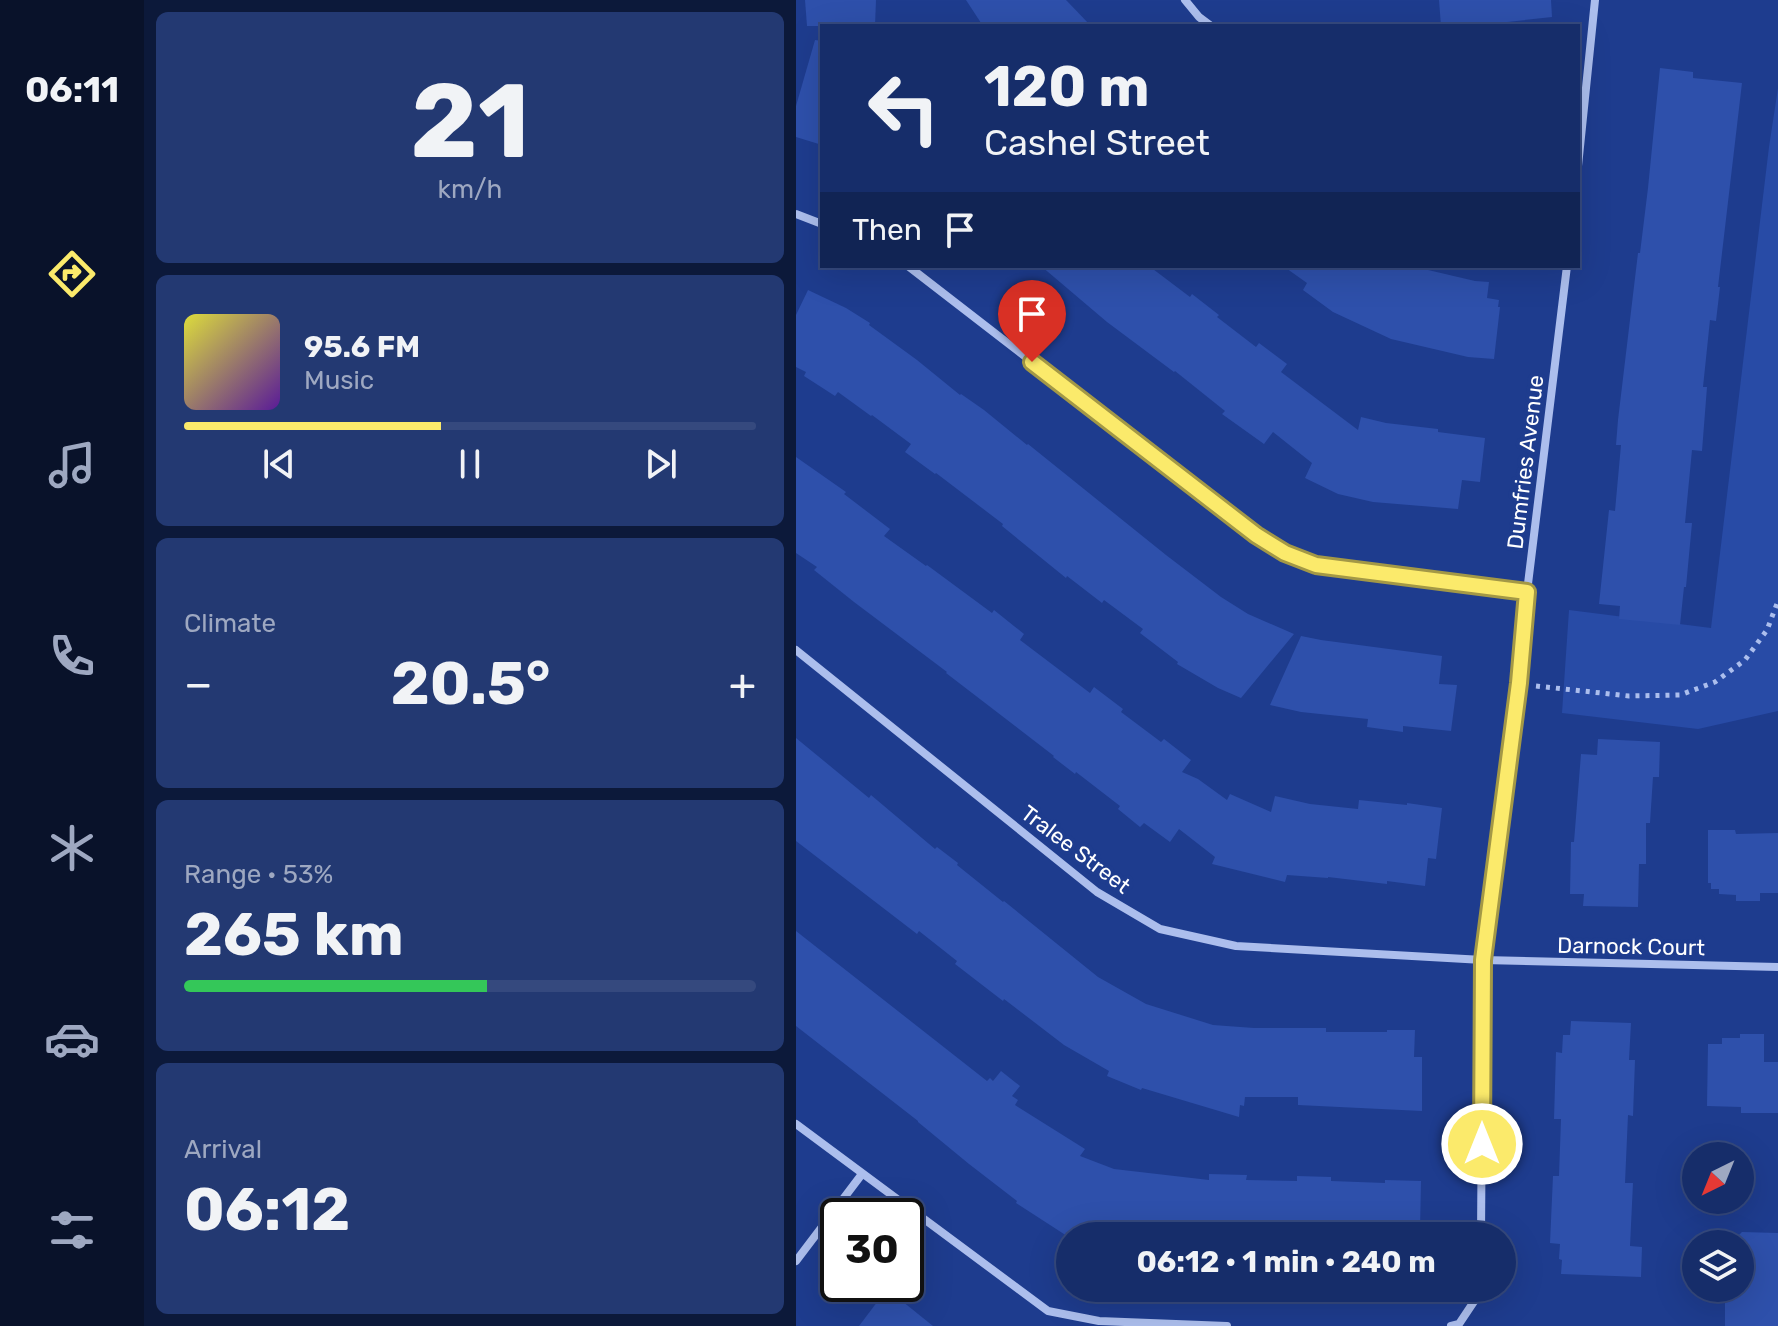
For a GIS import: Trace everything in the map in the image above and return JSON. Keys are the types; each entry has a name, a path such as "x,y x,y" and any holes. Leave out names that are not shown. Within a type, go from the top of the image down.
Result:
{"street":[{"path":"1185,0 1208,24"},
{"path":"1580,146 1595,0"},
{"path":"796,214 820,223"},
{"path":"911,268 1256,535 1285,553 1316,565 1527,592"},
{"name":"Dumfries Avenue","path":"1481,1222 1483,960 1519,683 1527,592 1567,268"},
{"name":"Tralee Street","path":"796,650 1097,892 1160,929 1236,946 1483,960"},
{"name":"Darnock Court","path":"1483,960 1778,967"},
{"path":"796,1124 1048,1311 1099,1321 1227,1326"},
{"path":"796,1261 862,1174"},
{"path":"1451,1326 1459,1324 1472,1302"}],"path":[{"path":"1519,683 1629,696 1680,695 1715,682 1745,660 1767,630 1778,601"}],"shaded area":[{"path":"1778,88 1778,711 1698,729 1562,713 1569,610 1711,628"}],"building":[{"path":"805,0 876,0 875,24 807,26"},
{"path":"966,0 1066,0 1089,24 982,24"},
{"path":"1439,0 1551,0 1552,17 1498,24 1441,24"},
{"path":"815,40 820,41 820,144 796,137 796,106"},
{"path":"1660,68 1693,72 1693,78 1742,83 1716,321 1710,320 1703,387 1707,387 1702,451 1692,450 1685,523 1692,523 1680,625 1619,619 1620,606 1599,604 1609,510 1615,511 1621,445 1616,445 1618,420"},
{"path":"1043,268 1152,268 1190,297 1192,294 1256,347 1259,343 1287,364 1281,372 1358,430 1361,417 1485,438 1480,482 1462,480 1458,509 1373,502 1338,494 1305,478 1312,463 1273,432 1264,444 1222,414 1225,411 1175,371 1107,322"},
{"path":"1286,268 1420,268 1489,282 1487,298 1499,300 1500,307 1494,359 1468,357 1391,339 1333,312 1303,290 1307,283"},
{"path":"808,290 870,323 1221,597 1248,614 1294,634 1241,698 1177,664 1140,633 1143,629 1104,600 1102,603 1066,578 1003,524 905,452 911,444 838,392 835,396 804,376 806,372 796,367 796,315"},
{"path":"796,457 846,492 844,494 890,529 884,536 992,613 994,610 1024,634 1020,640 1090,693 1094,687 1123,709 1121,712 1191,760 1182,772 1198,779 1227,800 1230,794 1271,812 1275,796 1310,804 1358,809 1359,800 1442,808 1436,859 1428,858 1425,886 1287,875 1285,882 1212,864 1215,857 1179,829 1170,842 1144,823 1140,827 1118,809 1120,806 854,602 814,570 817,567 796,553"},
{"path":"1301,636 1442,656 1439,684 1457,685 1451,731 1403,726 1403,732 1367,727 1368,719 1301,712 1270,705"},
{"path":"796,738 935,849 937,847 958,863 1098,977 1146,1004 1213,1025 1326,1028 1326,1032 1415,1030 1414,1057 1422,1057 1422,1111 1298,1105 1298,1097 1245,1097 1244,1106 1240,1105 1239,1117 1141,1090 1107,1076 1109,1071 1064,1045 1003,1001 919,931 917,934 796,841"},
{"path":"1598,739 1660,742 1659,777 1653,777 1650,823 1646,823 1646,864 1639,864 1638,907 1583,906 1584,894 1570,894 1571,842 1574,842 1581,754 1597,755"},
{"path":"1708,830 1735,830 1736,834 1778,833 1778,893 1760,893 1760,901 1736,901 1736,895 1719,894 1719,889 1711,889 1711,883 1708,883"},
{"path":"796,931 987,1081 990,1078 993,1081 1001,1071 1020,1086 1012,1096 1018,1100 1015,1105 1085,1149 1080,1156 1114,1169 1209,1180 1209,1174 1247,1175 1246,1180 1297,1181 1297,1176 1331,1177 1331,1181 1421,1181 1420,1222 1056,1222 1056,1229 1016,1203 918,1121 796,1026"},
{"path":"1571,1021 1631,1023 1629,1060 1635,1060 1633,1116 1628,1115 1625,1183 1633,1183 1630,1246 1642,1247 1641,1277 1561,1274 1560,1244 1550,1243 1553,1176 1559,1176 1561,1119 1554,1119 1556,1052 1562,1053 1563,1035 1570,1035"},
{"path":"1740,1034 1764,1034 1764,1062 1778,1062 1778,1113 1741,1113 1741,1107 1707,1106 1708,1044 1722,1044 1722,1038 1740,1038"},
{"path":"1754,1232 1778,1233 1778,1326 1725,1326 1725,1302 1754,1302"},
{"path":"877,1302 903,1302 933,1326 859,1326"}],"route":[{"path":"1032,362 1256,535 1285,553 1316,565 1527,592 1519,683 1483,960 1482,1144"}]}
